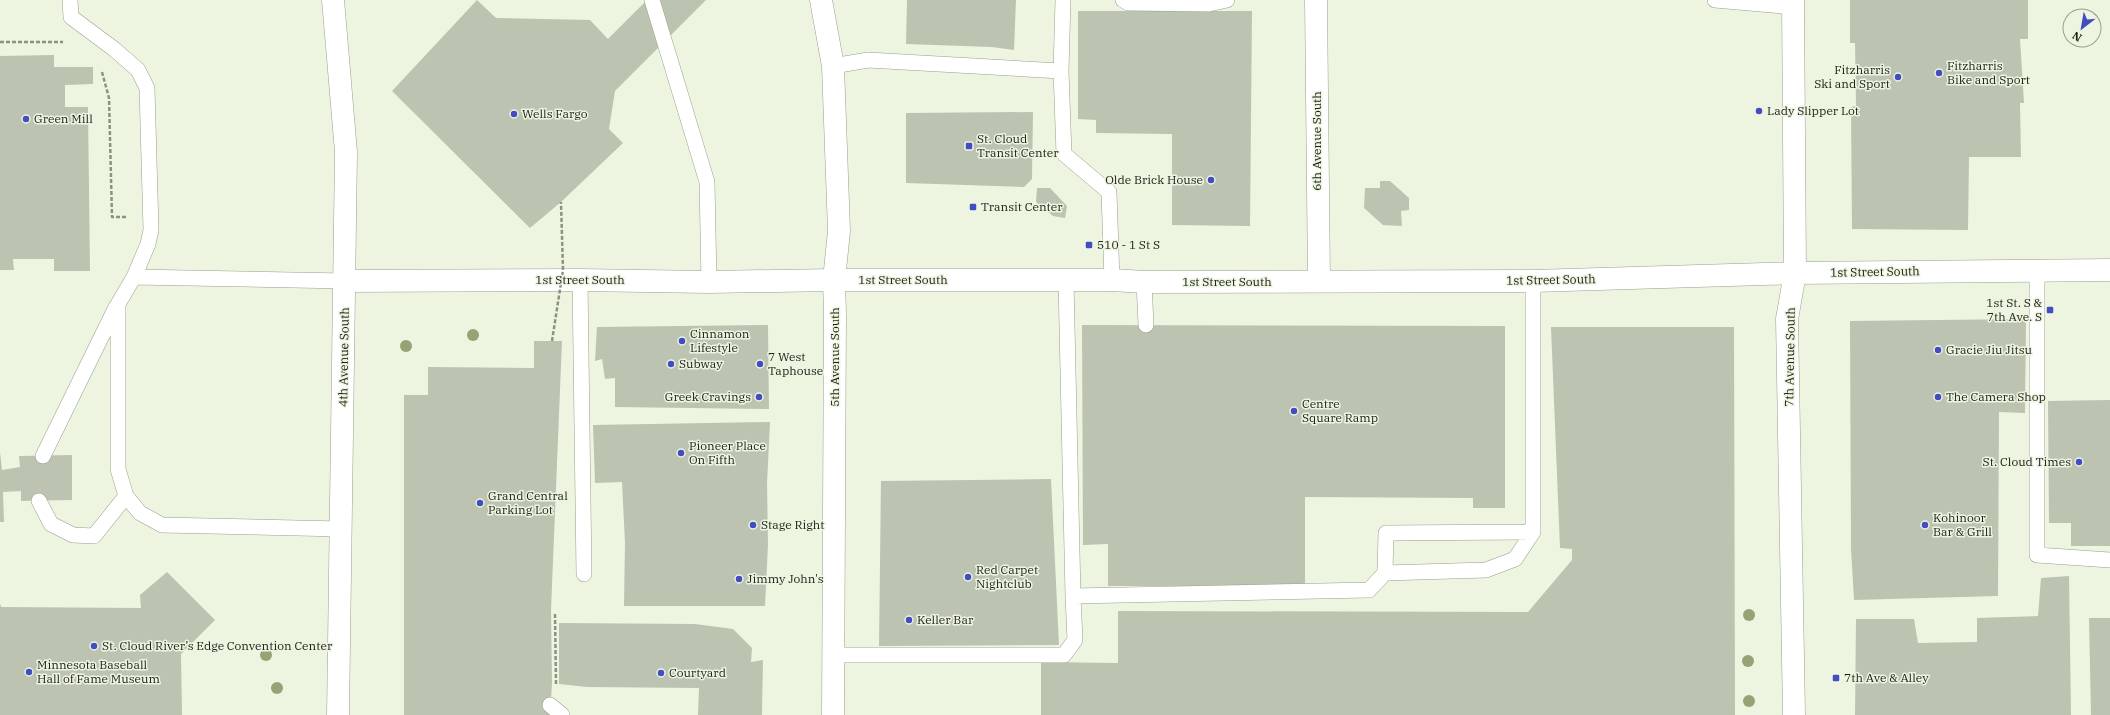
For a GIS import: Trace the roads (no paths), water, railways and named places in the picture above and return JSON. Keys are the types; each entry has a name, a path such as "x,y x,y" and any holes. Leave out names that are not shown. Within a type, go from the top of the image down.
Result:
{"street":[{"name":"4th Avenue South","path":"334,0 346,152 338,715"},
{"name":"5th Avenue South","path":"821,0 833,66 839,231 834,280 836,314 832,715"},
{"name":"6th Avenue South","path":"1316,0 1318,281"},
{"name":"7th Avenue South","path":"1793,4 1795,273 1787,319 1794,715"},
{"name":"1st Street South","path":"345,281 1533,281 1795,273 2110,270"}],"lane":[{"path":"43,456 118,304 134,277 148,244 151,230 147,88 138,70 108,44 70,17 70,0"},
{"path":"652,0 707,182 709,282"},
{"path":"1063,0 1061,71 1064,154 1109,192 1112,280"},
{"path":"1123,0 1128,3 1209,4 1227,0"},
{"path":"1715,0 1793,4"},
{"path":"833,66 868,60 1061,71"},
{"path":"2037,270 2037,554 2110,560"},
{"path":"134,277 345,281"},
{"path":"580,280 584,574"},
{"path":"832,655 1064,655 1075,640 1066,281"},
{"path":"1385,573 1486,570 1515,559 1533,532 1533,281"},
{"path":"1144,282 1146,325"},
{"path":"118,304 118,469 126,496 140,513 162,525 341,529"},
{"path":"39,501 51,524 73,535 94,536 126,496"},
{"path":"1073,596 1369,590 1385,573 1386,533 1533,532"}],"place":[{"name":"Fitzharris Bike and Sport","path":"1939,73"},
{"name":"Fitzharris Ski and Sport","path":"1898,77"},
{"name":"Lady Slipper Lot","path":"1759,111"},
{"name":"Wells Fargo","path":"514,114"},
{"name":"Green Mill","path":"26,119"},
{"name":"St. Cloud Transit Center","path":"969,146"},
{"name":"Olde Brick House","path":"1211,180"},
{"name":"Transit Center","path":"973,207"},
{"name":"510 - 1 St S","path":"1089,245"},
{"name":"1st St. S & 7th Ave. S","path":"2050,310"},
{"name":"Cinnamon Lifestyle","path":"682,341"},
{"name":"Gracie Jiu Jitsu","path":"1938,350"},
{"name":"Subway","path":"671,364"},
{"name":"7 West Taphouse","path":"760,364"},
{"name":"Greek Cravings","path":"759,397"},
{"name":"The Camera Shop","path":"1938,397"},
{"name":"Centre Square Ramp","path":"1294,411"},
{"name":"Pioneer Place On Fifth","path":"681,453"},
{"name":"St. Cloud Times","path":"2079,462"},
{"name":"Grand Central Parking Lot","path":"480,503"},
{"name":"Stage Right","path":"753,525"},
{"name":"Kohinoor Bar & Grill","path":"1925,525"},
{"name":"Red Carpet Nightclub","path":"968,577"},
{"name":"Jimmy John's","path":"739,579"},
{"name":"Keller Bar","path":"909,620"},
{"name":"St. Cloud River’s Edge Convention Center","path":"94,646"},
{"name":"Minnesota Baseball Hall of Fame Museum","path":"29,672"},
{"name":"Courtyard","path":"661,673"},
{"name":"7th Ave & Alley","path":"1836,678"}]}
